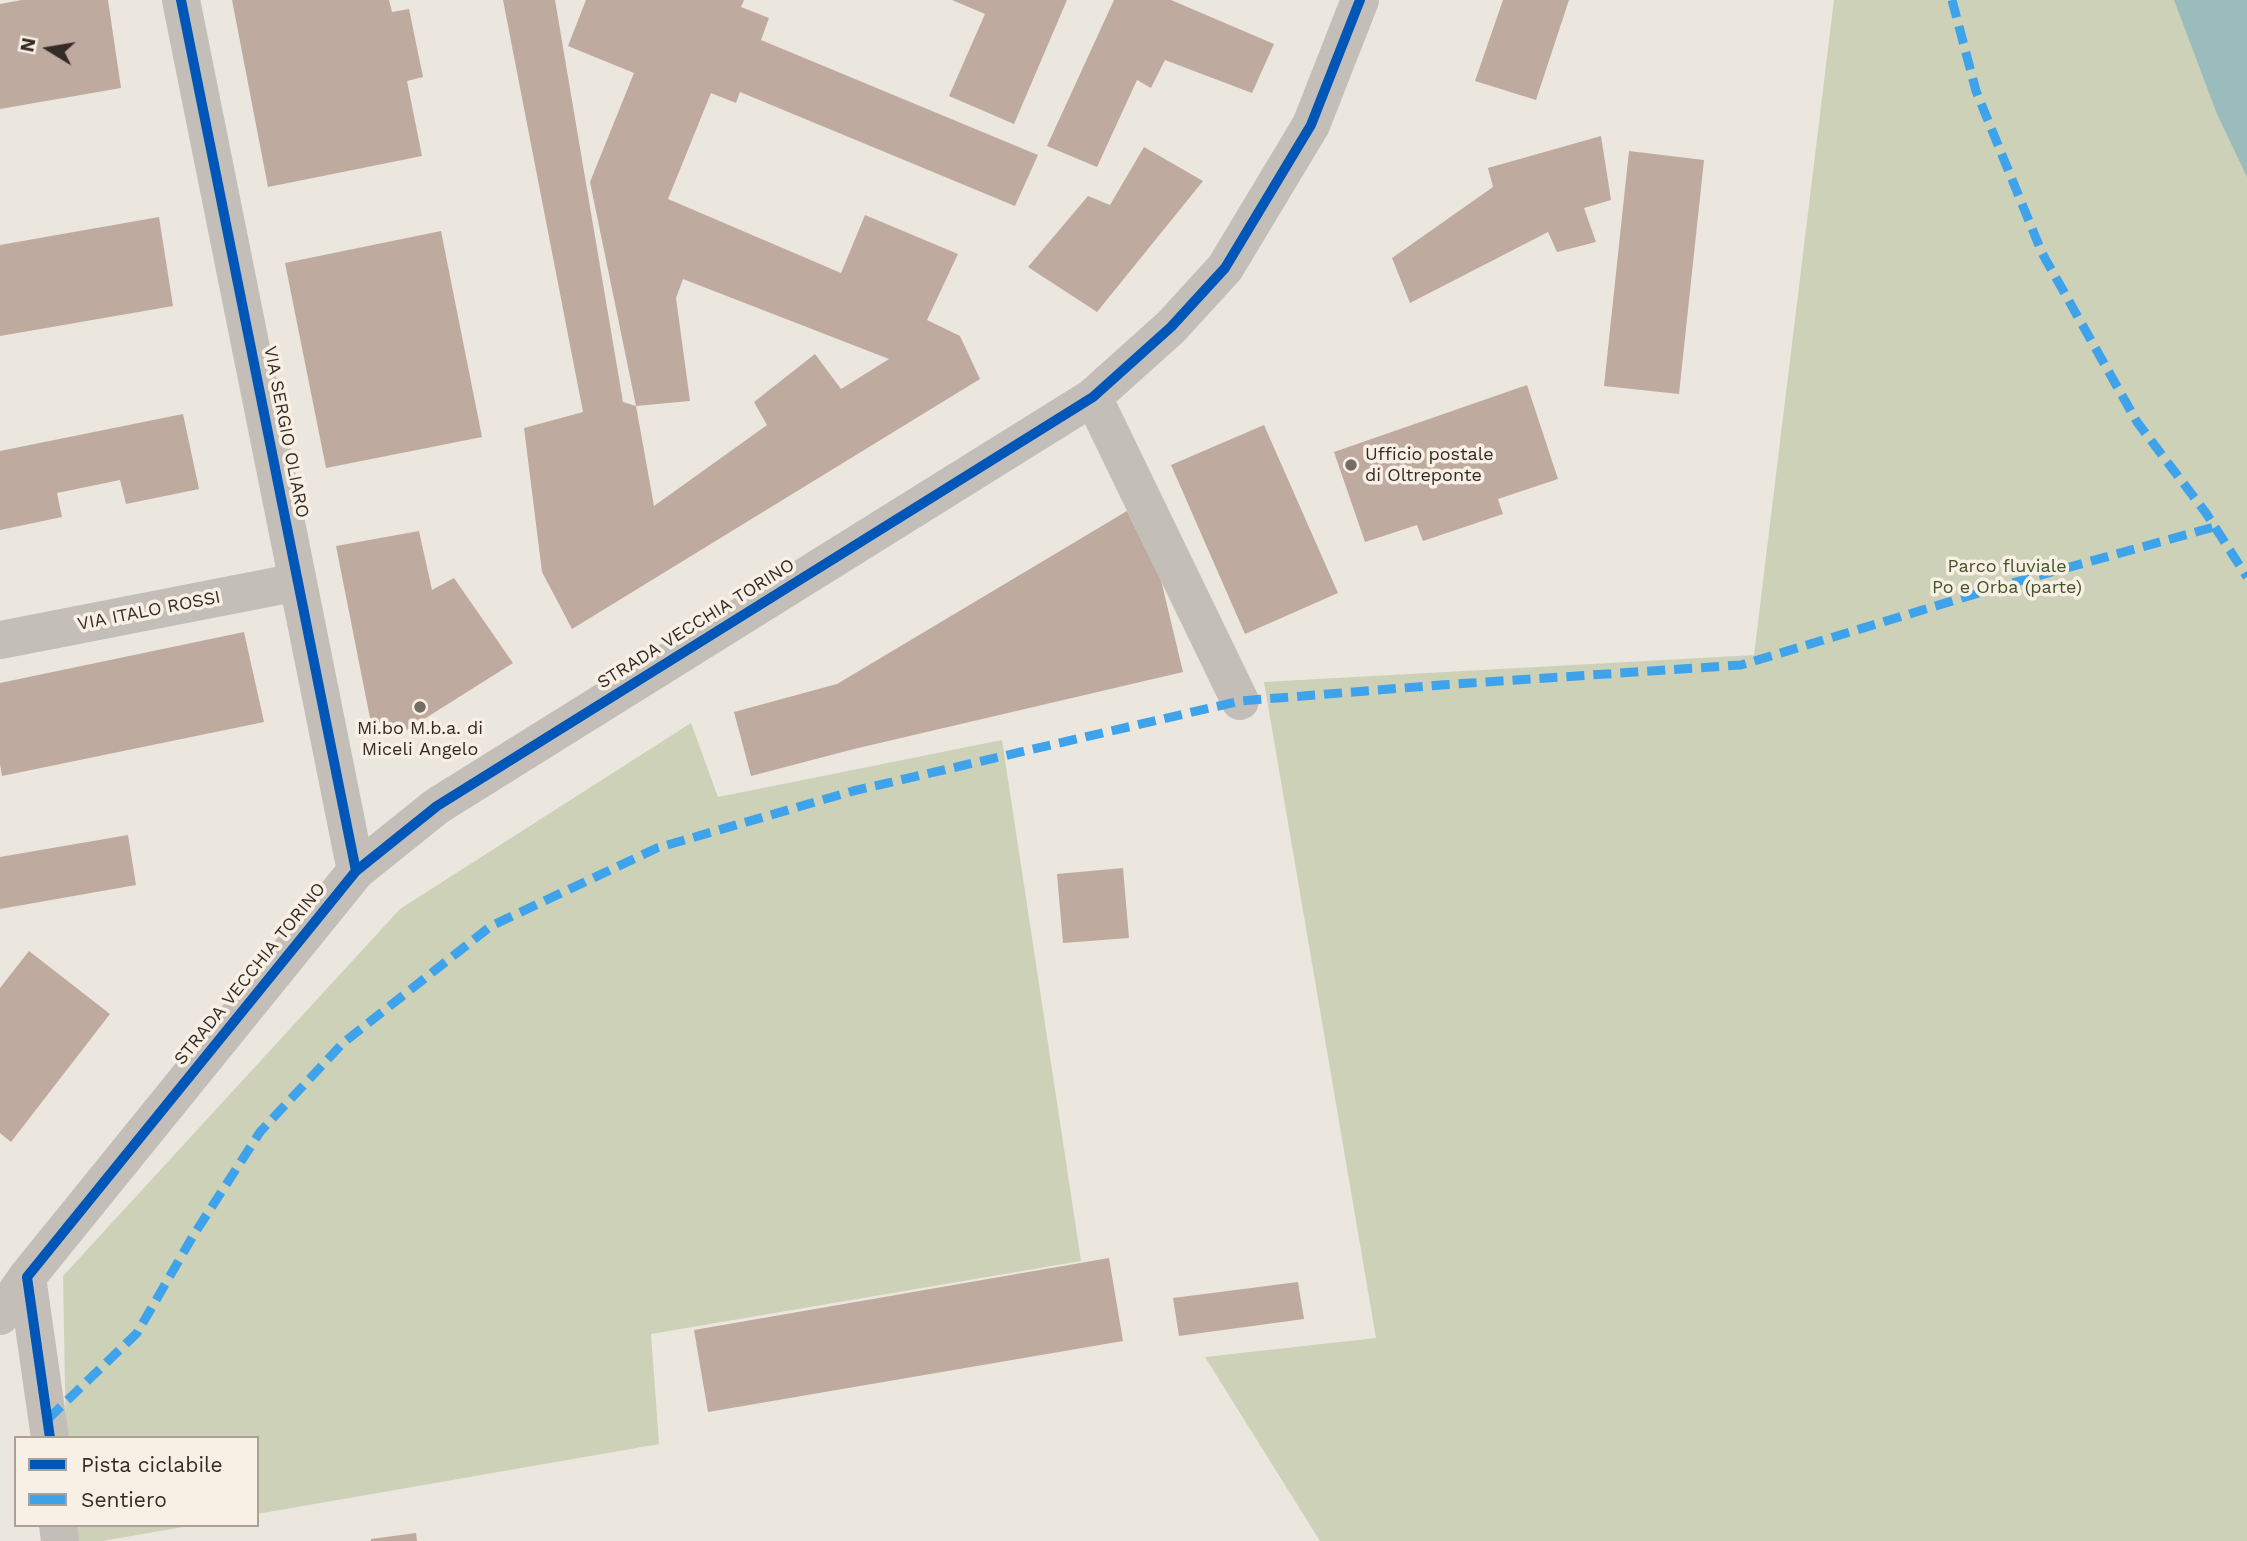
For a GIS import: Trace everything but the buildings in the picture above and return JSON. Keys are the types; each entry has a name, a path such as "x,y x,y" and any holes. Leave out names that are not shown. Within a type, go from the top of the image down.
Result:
{"street":[{"name":"VIA SERGIO OLIARO","path":"181,0 356,872"},
{"name":"STRADA VECCHIA TORINO","path":"0,1317 27,1277 356,872 436,806 1093,397 1171,327 1225,268 1311,125 1360,0"},
{"path":"1093,397 1240,701"},
{"name":"VIA ITALO ROSSI","path":"0,640 298,582"},
{"path":"27,1277 50,1436"}],"green space":[{"name":"Parco fluviale Po e Orba (parte)","path":"1834,0 2247,0 2247,1541 1320,1541 1205,1357 1376,1338 1264,682 1754,655"},
{"path":"691,723 718,797 1002,740 1081,1261 651,1334 659,1444 259,1514 259,1436 66,1436 63,1276 400,909"},
{"path":"67,1527 183,1527 103,1541 67,1541"}],"water":[{"path":"2174,0 2247,0 2247,177 2217,114"}],"marked path":[{"path":"1952,0 1976,91 2042,253 2137,422 2206,513 2247,577"},
{"path":"48,1419 137,1333 193,1236 260,1132 343,1043 491,926 657,848 853,791 1240,701 1741,665 2005,585 2214,527"}],"cycle path":[{"path":"181,0 356,871"},
{"path":"50,1436 27,1277 356,871 437,806 1093,397 1171,327 1225,268 1311,125 1360,0"}],"place":[{"name":"Ufficio postale di Oltreponte","path":"1351,465"},
{"name":"Mi.bo M.b.a. di Miceli Angelo","path":"420,707"}]}
